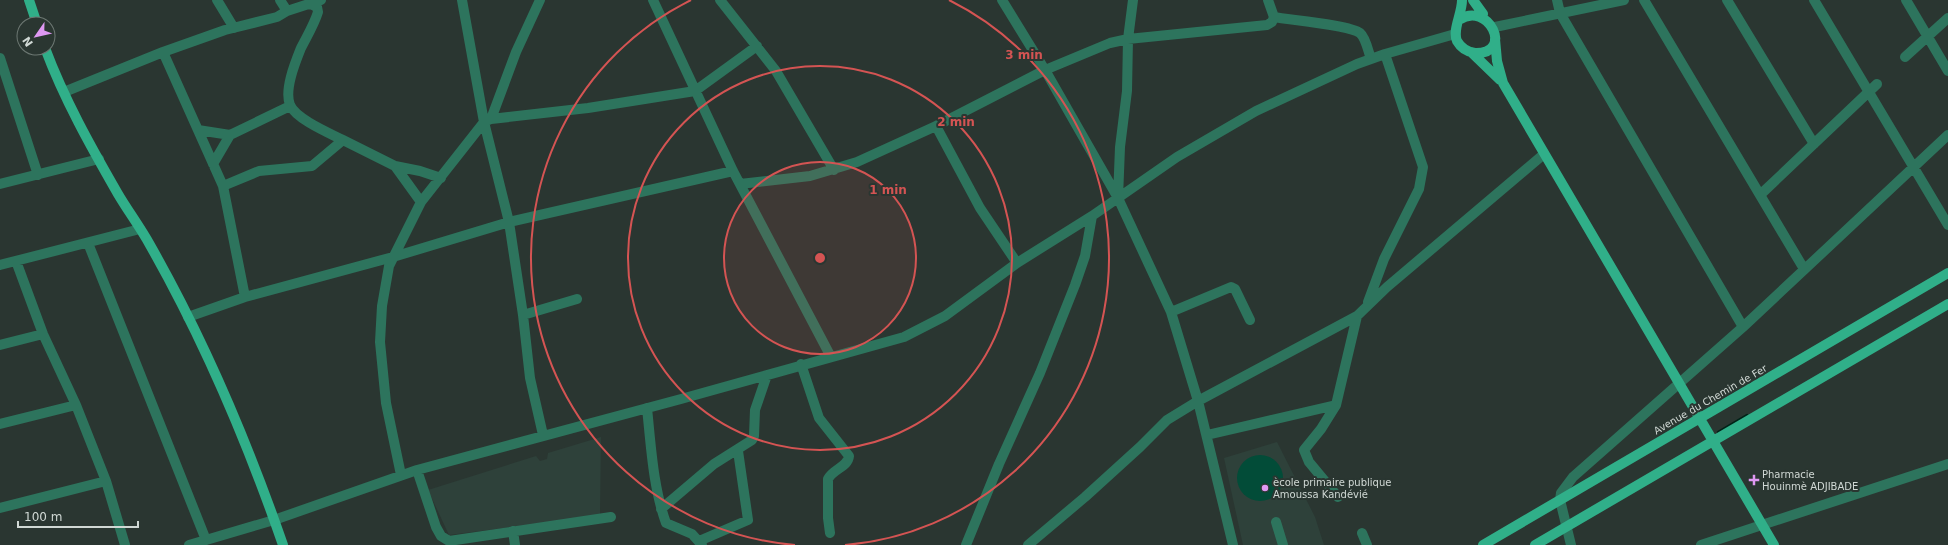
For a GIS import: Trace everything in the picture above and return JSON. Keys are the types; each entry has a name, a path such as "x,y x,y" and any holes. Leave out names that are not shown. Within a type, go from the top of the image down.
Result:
{"main road":[{"path":"29,0 34,16"},
{"path":"1462,0 1455,34 1459,44 1471,52 1503,83"},
{"path":"1473,0 1483,14 1490,18 1495,27 1497,61 1503,83 1700,419 1712,442 1774,545"},
{"path":"1459,20 1469,13 1483,14"},
{"path":"1471,52 1485,50 1495,39"},
{"path":"48,56 64,92 99,159 140,229 188,317 217,375 248,448 283,545"},
{"name":"Avenue du Chemin de Fer","path":"1483,545 1948,273"},
{"path":"1535,545 1948,304"}],"street":[{"path":"217,0 234,28"},
{"path":"280,0 287,11"},
{"path":"64,92 163,52 234,28 277,17 287,11 321,0"},
{"path":"462,0 509,222 523,315 530,378 543,435"},
{"path":"401,475 386,403 380,342 382,306 389,266 393,257 398,251 421,202 487,120 540,0"},
{"path":"653,0 733,171 831,357"},
{"path":"720,0 776,71 834,170"},
{"path":"728,10 732,0"},
{"path":"1002,0 1046,70 1118,198 1171,312 1198,400 1232,545"},
{"path":"1118,198 1120,148 1127,91 1128,39 1133,0"},
{"path":"740,184 810,176 857,162 936,126 1046,70 1110,43 1128,39 1267,25 1272,22 1274,17 1268,0"},
{"path":"1556,0 1560,13 1743,327"},
{"path":"1495,27 1624,0"},
{"path":"1644,0 1804,269"},
{"path":"1727,0 1814,144"},
{"path":"1814,0 1948,225"},
{"path":"1906,0 1948,71"},
{"path":"310,4 317,7 318,12 301,49 293,72 288,94 290,106 314,125 395,166 420,171 441,178"},
{"path":"1274,17 1338,26 1354,30 1363,37 1371,59"},
{"path":"1905,57 1948,18"},
{"path":"190,545 274,520 401,475 767,375 801,364 884,343 923,328 962,304 1017,263 1092,216 1177,157 1256,111 1342,70 1385,54 1455,34"},
{"path":"487,120 588,108 695,91 757,46"},
{"path":"163,52 223,186 245,296"},
{"path":"1367,304 1384,259 1419,189 1423,167 1385,54"},
{"path":"0,58 38,174"},
{"path":"1760,195 1877,84"},
{"path":"213,164 230,136 290,106"},
{"path":"936,126 980,208 1017,263"},
{"path":"198,130 230,136"},
{"path":"1571,545 1560,500 1561,493 1573,477 1743,327 1948,135"},
{"path":"223,186 259,171 312,166 343,140"},
{"path":"1028,545 1085,497 1140,447 1167,420 1198,400 1357,316 1367,304 1544,154"},
{"path":"0,184 99,159"},
{"path":"395,166 421,202"},
{"path":"188,317 245,296 393,257 509,222 733,171"},
{"path":"966,545 999,464 1040,373 1072,292 1085,256 1092,216"},
{"path":"0,265 140,229"},
{"path":"88,243 206,540"},
{"path":"16,261 43,334 76,404 106,480 125,545"},
{"path":"1171,312 1231,287 1235,289 1250,320"},
{"path":"523,315 577,299"},
{"path":"1338,497 1309,462 1304,450 1336,405 1357,316"},
{"path":"0,345 43,334"},
{"path":"801,364 819,418 849,456 846,463 830,474 828,479 828,518 830,533"},
{"path":"661,509 709,468 738,451 754,436 754,410 767,375"},
{"path":"0,424 76,404"},
{"path":"1207,435 1336,405"},
{"path":"647,408 653,469 661,509 666,524 692,534 700,543 748,520 738,451"},
{"path":"1701,545 1948,465"},
{"path":"418,470 436,527 441,536 450,541 611,517"},
{"path":"0,508 106,480"},
{"path":"1276,522 1283,545"},
{"path":"513,531 515,545"},
{"path":"1362,533 1367,545"}],"shaded area":[{"path":"601,437 600,516 449,535 428,490 536,456 540,461 547,459 548,453"},
{"name":"ècole primaire publique Amoussa Kandévié","path":"1277,442 1315,517 1324,545 1243,545 1224,458"}],"green space":[{"path":"1255,455 1265,455 1273,459 1279,465 1283,473 1283,483 1279,491 1273,497 1265,501 1255,501 1247,497 1241,491 1237,483 1237,473 1241,465 1247,459"}],"waterway":[{"path":"1718,432 1747,415"}],"place":[{"name":"Pharmacie Houinmè ADJIBADE","path":"1754,480"},
{"name":"ècole primaire publique Amoussa Kandévié","path":"1265,488"}]}
